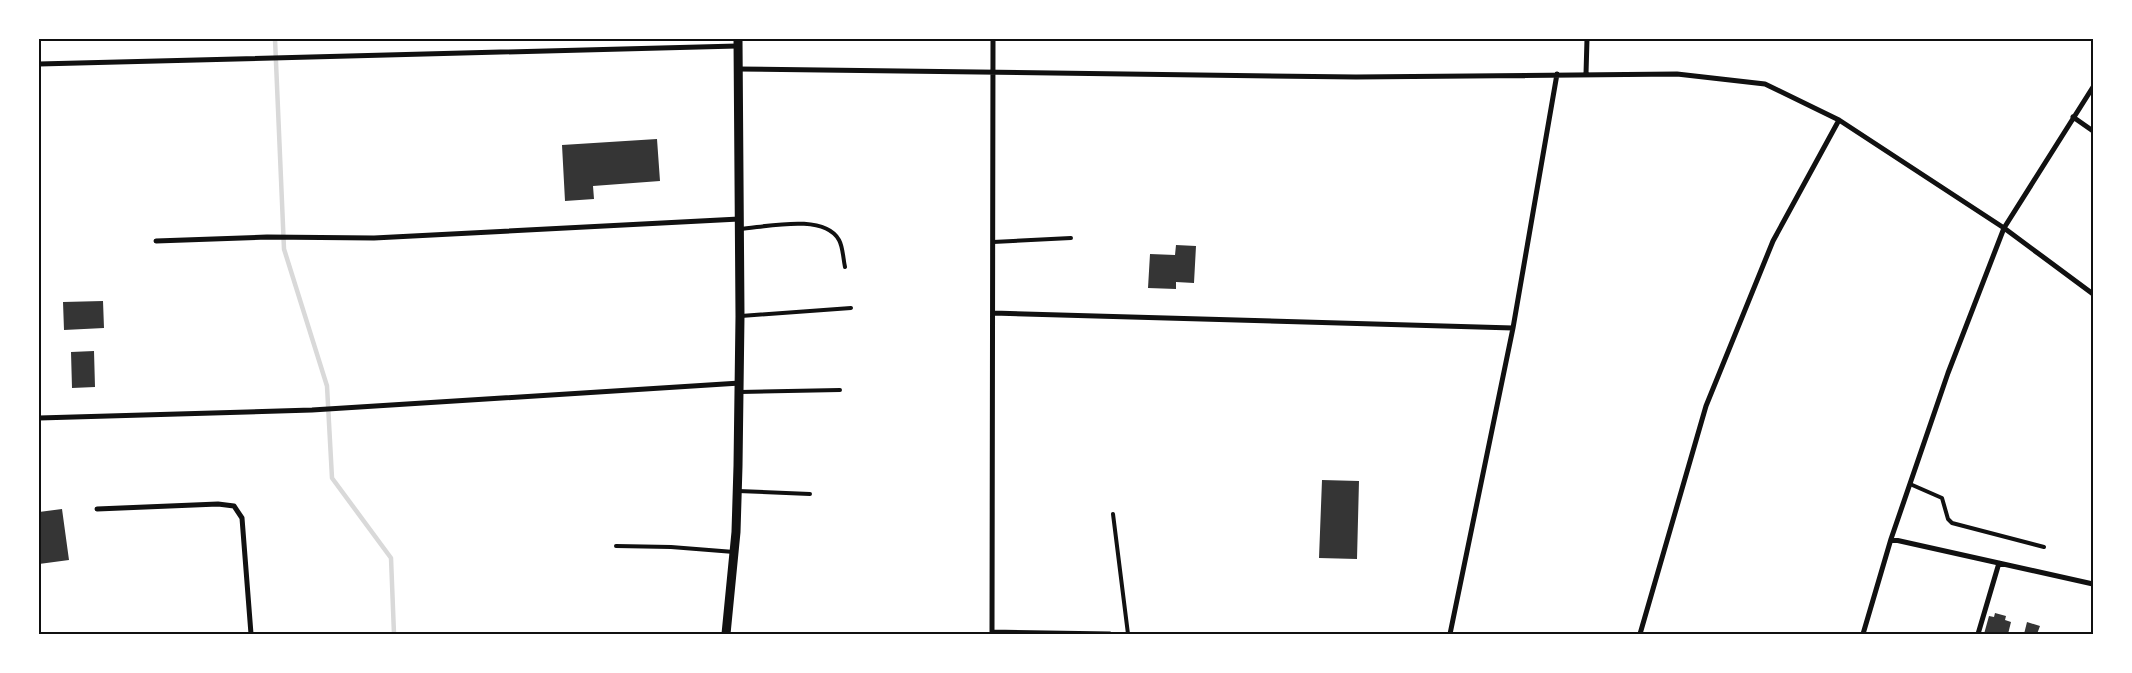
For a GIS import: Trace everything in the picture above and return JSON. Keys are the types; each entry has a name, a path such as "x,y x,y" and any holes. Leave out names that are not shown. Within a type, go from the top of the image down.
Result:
{"street":[{"path":"993,39 992,633 1110,634"},
{"path":"1586,74 1587,39"},
{"path":"39,64 285,59 737,42 740,387 738,492 726,634"},
{"path":"738,69 1356,77 1677,74 1765,84 1839,120 2004,228 2093,294"},
{"path":"1450,634 1514,328 1558,74"},
{"path":"1863,634 1891,539 1948,373 2004,228 2093,87"},
{"path":"2073,118 2093,131"},
{"path":"1640,634 1706,406 1773,241 1839,120"},
{"path":"156,241 267,237 374,238 739,219"},
{"path":"993,313 1514,328"},
{"path":"39,418 312,410 740,387"},
{"path":"97,509 218,504 234,506 242,518 251,634"},
{"path":"1891,539 2093,584"},
{"path":"1978,634 1999,563"}],"lane":[{"path":"739,230 805,224 825,227 833,232 840,241 845,267"},
{"path":"993,242 1071,238"},
{"path":"740,316 851,308"},
{"path":"740,387 840,390"},
{"path":"1910,484 1942,498 1948,519 1952,524 2044,547"},
{"path":"738,492 810,494"},
{"path":"1113,514 1128,634"},
{"path":"616,546 671,547 734,552"}],"building":[{"path":"657,139 660,181 593,186 594,199 565,201 562,145"},
{"path":"1176,245 1196,246 1194,283 1176,282 1176,289 1148,288 1150,254 1175,255"},
{"path":"103,301 104,328 64,330 63,302"},
{"path":"94,351 95,387 72,388 71,352"},
{"path":"1322,480 1359,481 1357,559 1319,558"},
{"path":"62,509 69,560 39,564 39,512"},
{"path":"1995,613 2006,616 2005,620 2011,622 2008,634 1984,634 1989,616 1994,617"},
{"path":"2027,622 2040,626 2037,634 2024,634"}],"waterway":[{"path":"275,39 284,249 327,386 332,478 391,558 394,634"}]}
